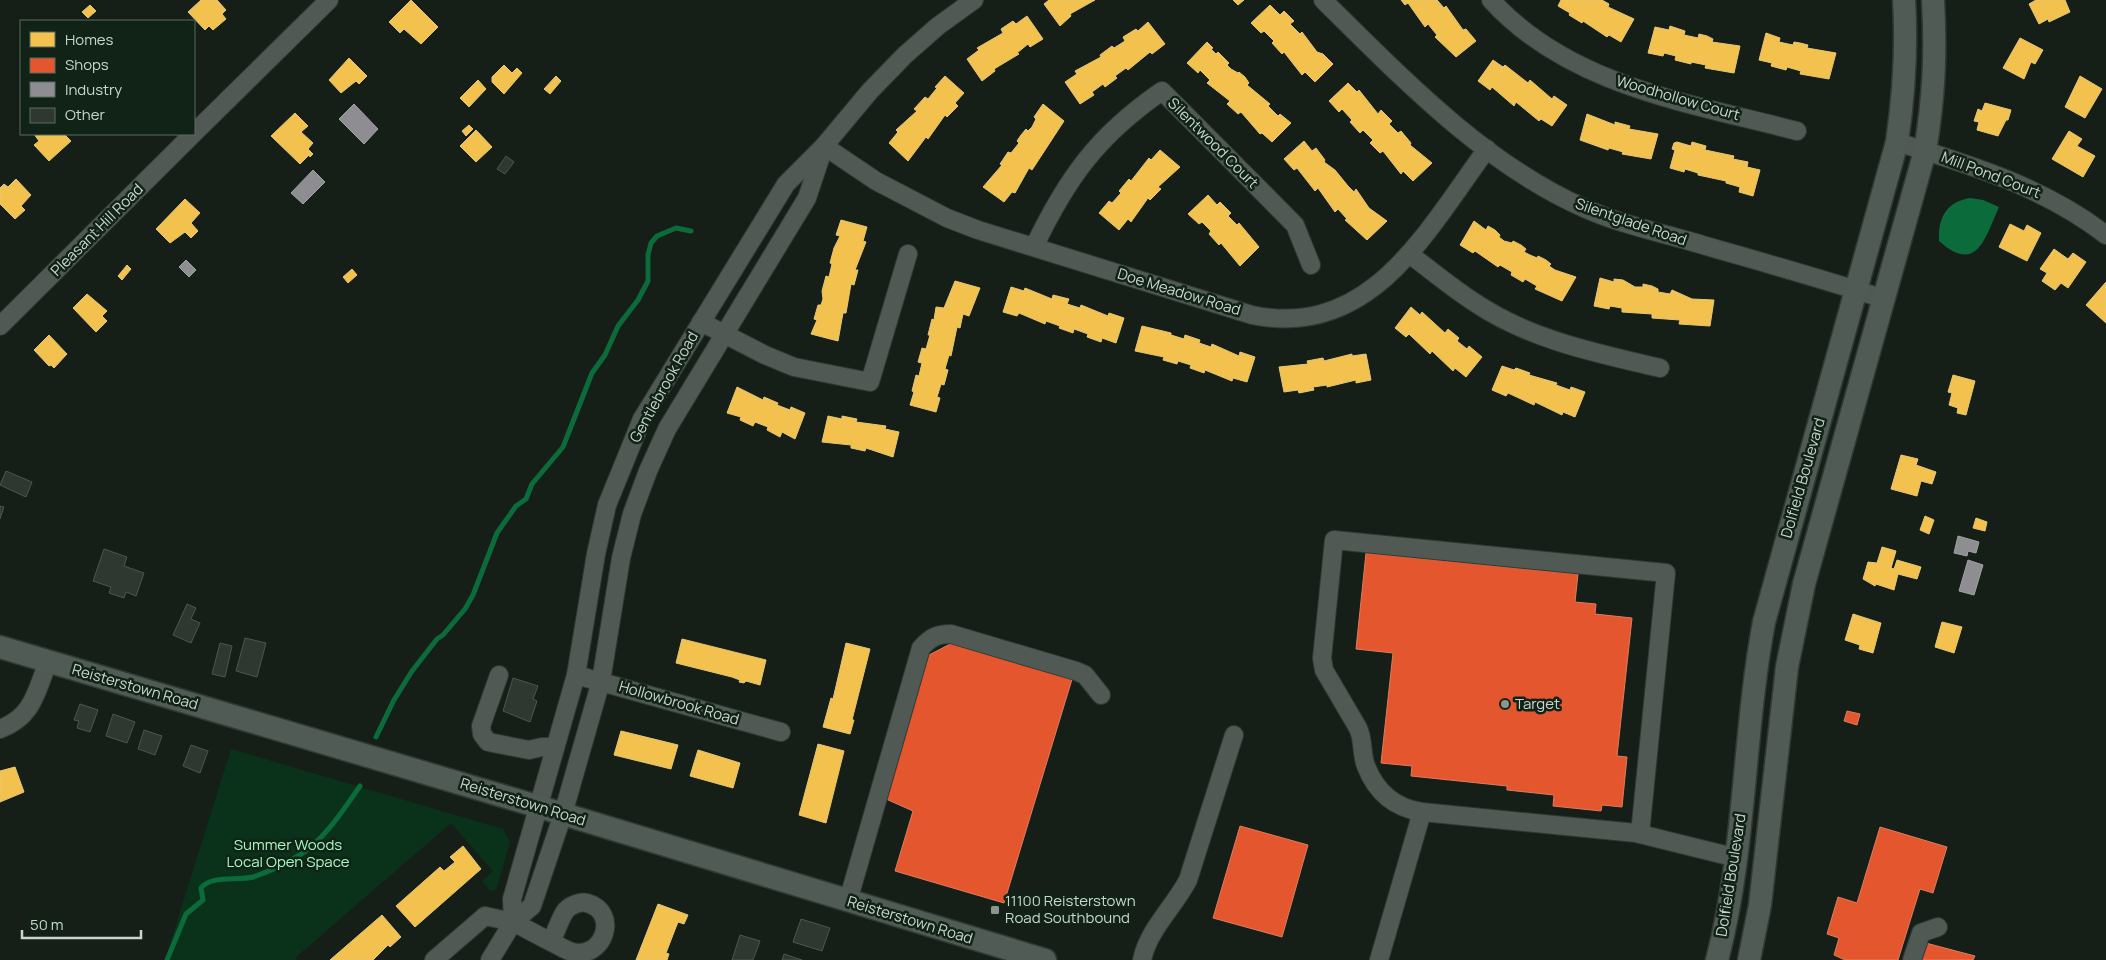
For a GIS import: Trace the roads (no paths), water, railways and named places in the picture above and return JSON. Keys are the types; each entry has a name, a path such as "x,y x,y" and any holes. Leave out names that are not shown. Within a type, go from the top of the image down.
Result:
{"main road":[{"name":"Dolfield Boulevard","path":"1717,960 1724,935 1737,858 1756,664 1764,622 1897,142 1905,89 1906,44 1904,0"},
{"name":"Dolfield Boulevard","path":"1749,960 1760,905 1786,667 1804,584 1925,151 1934,96 1936,49 1933,0"},
{"name":"Reisterstown Road","path":"0,648 540,807 848,902 1045,960"}],"street":[{"name":"Pleasant Hill Road","path":"195,133 329,0"},
{"name":"Gentlebrook Road","path":"513,922 512,899 540,807 554,747 576,675 596,554 607,505 642,419 786,184 824,146 870,91 905,55 938,26 974,0"},
{"name":"Silentglade Road","path":"1323,0 1409,85 1487,148 1542,186 1585,209 1632,225 1884,299"},
{"name":"Woodhollow Court","path":"1491,0 1531,37 1575,64 1593,72 1636,89 1797,131"},
{"name":"Silentwood Court","path":"1034,247 1066,186 1091,152 1132,111 1162,91 1294,225 1311,265"},
{"name":"Pleasant Hill Road","path":"0,326 193,135"},
{"name":"Mill Pond Court","path":"1897,142 2017,182 2055,200 2106,235"},
{"name":"Gentlebrook Road","path":"513,922 532,906 563,814 601,681 621,558 632,514 648,472 668,429 807,198 824,146"},
{"name":"Doe Meadow Road","path":"824,146 876,181 914,203 978,230 1273,320 1293,320 1336,310 1357,300 1384,280 1410,254 1487,148"},
{"path":"701,322 794,367 870,382 908,254"},
{"path":"1410,254 1474,302 1507,321 1576,349 1660,368"},
{"path":"1640,834 1666,573 1334,540 1322,658 1324,670 1360,732 1366,767 1390,800 1399,807 1422,812 1640,834 1737,858"},
{"path":"848,902 921,648 930,639 938,634 951,634 1076,671 1085,675 1101,695"},
{"path":"0,728 14,722 26,713 48,662"},
{"name":"Hollowbrook Road","path":"576,675 781,732"},
{"path":"499,676 481,726 482,734 488,742 529,750 554,747"},
{"path":"1142,960 1144,949 1154,931 1180,896 1188,880 1234,735"},
{"path":"1379,960 1422,812"},
{"path":"434,960 485,916 513,922 551,942"},
{"path":"490,960 513,922"},
{"path":"1912,960 1920,933 1938,927"}],"waterway":[{"path":"376,737 394,700 412,671 437,639 443,635 465,609 473,595 497,533 516,506 526,499 532,484 563,447 592,373 605,355 618,326 638,300 648,281 648,255 651,243 657,236 676,228 691,231"},
{"path":"167,960 186,914 203,900 201,888 205,884 211,881 253,877 276,868 298,856 324,834 360,786"}],"place":[{"name":"Target","path":"1505,704"},
{"name":"11100 Reisterstown Road Southbound","path":"995,910"}],"park label":[{"name":"Summer Woods Local Open Space","path":"288,854"}]}
